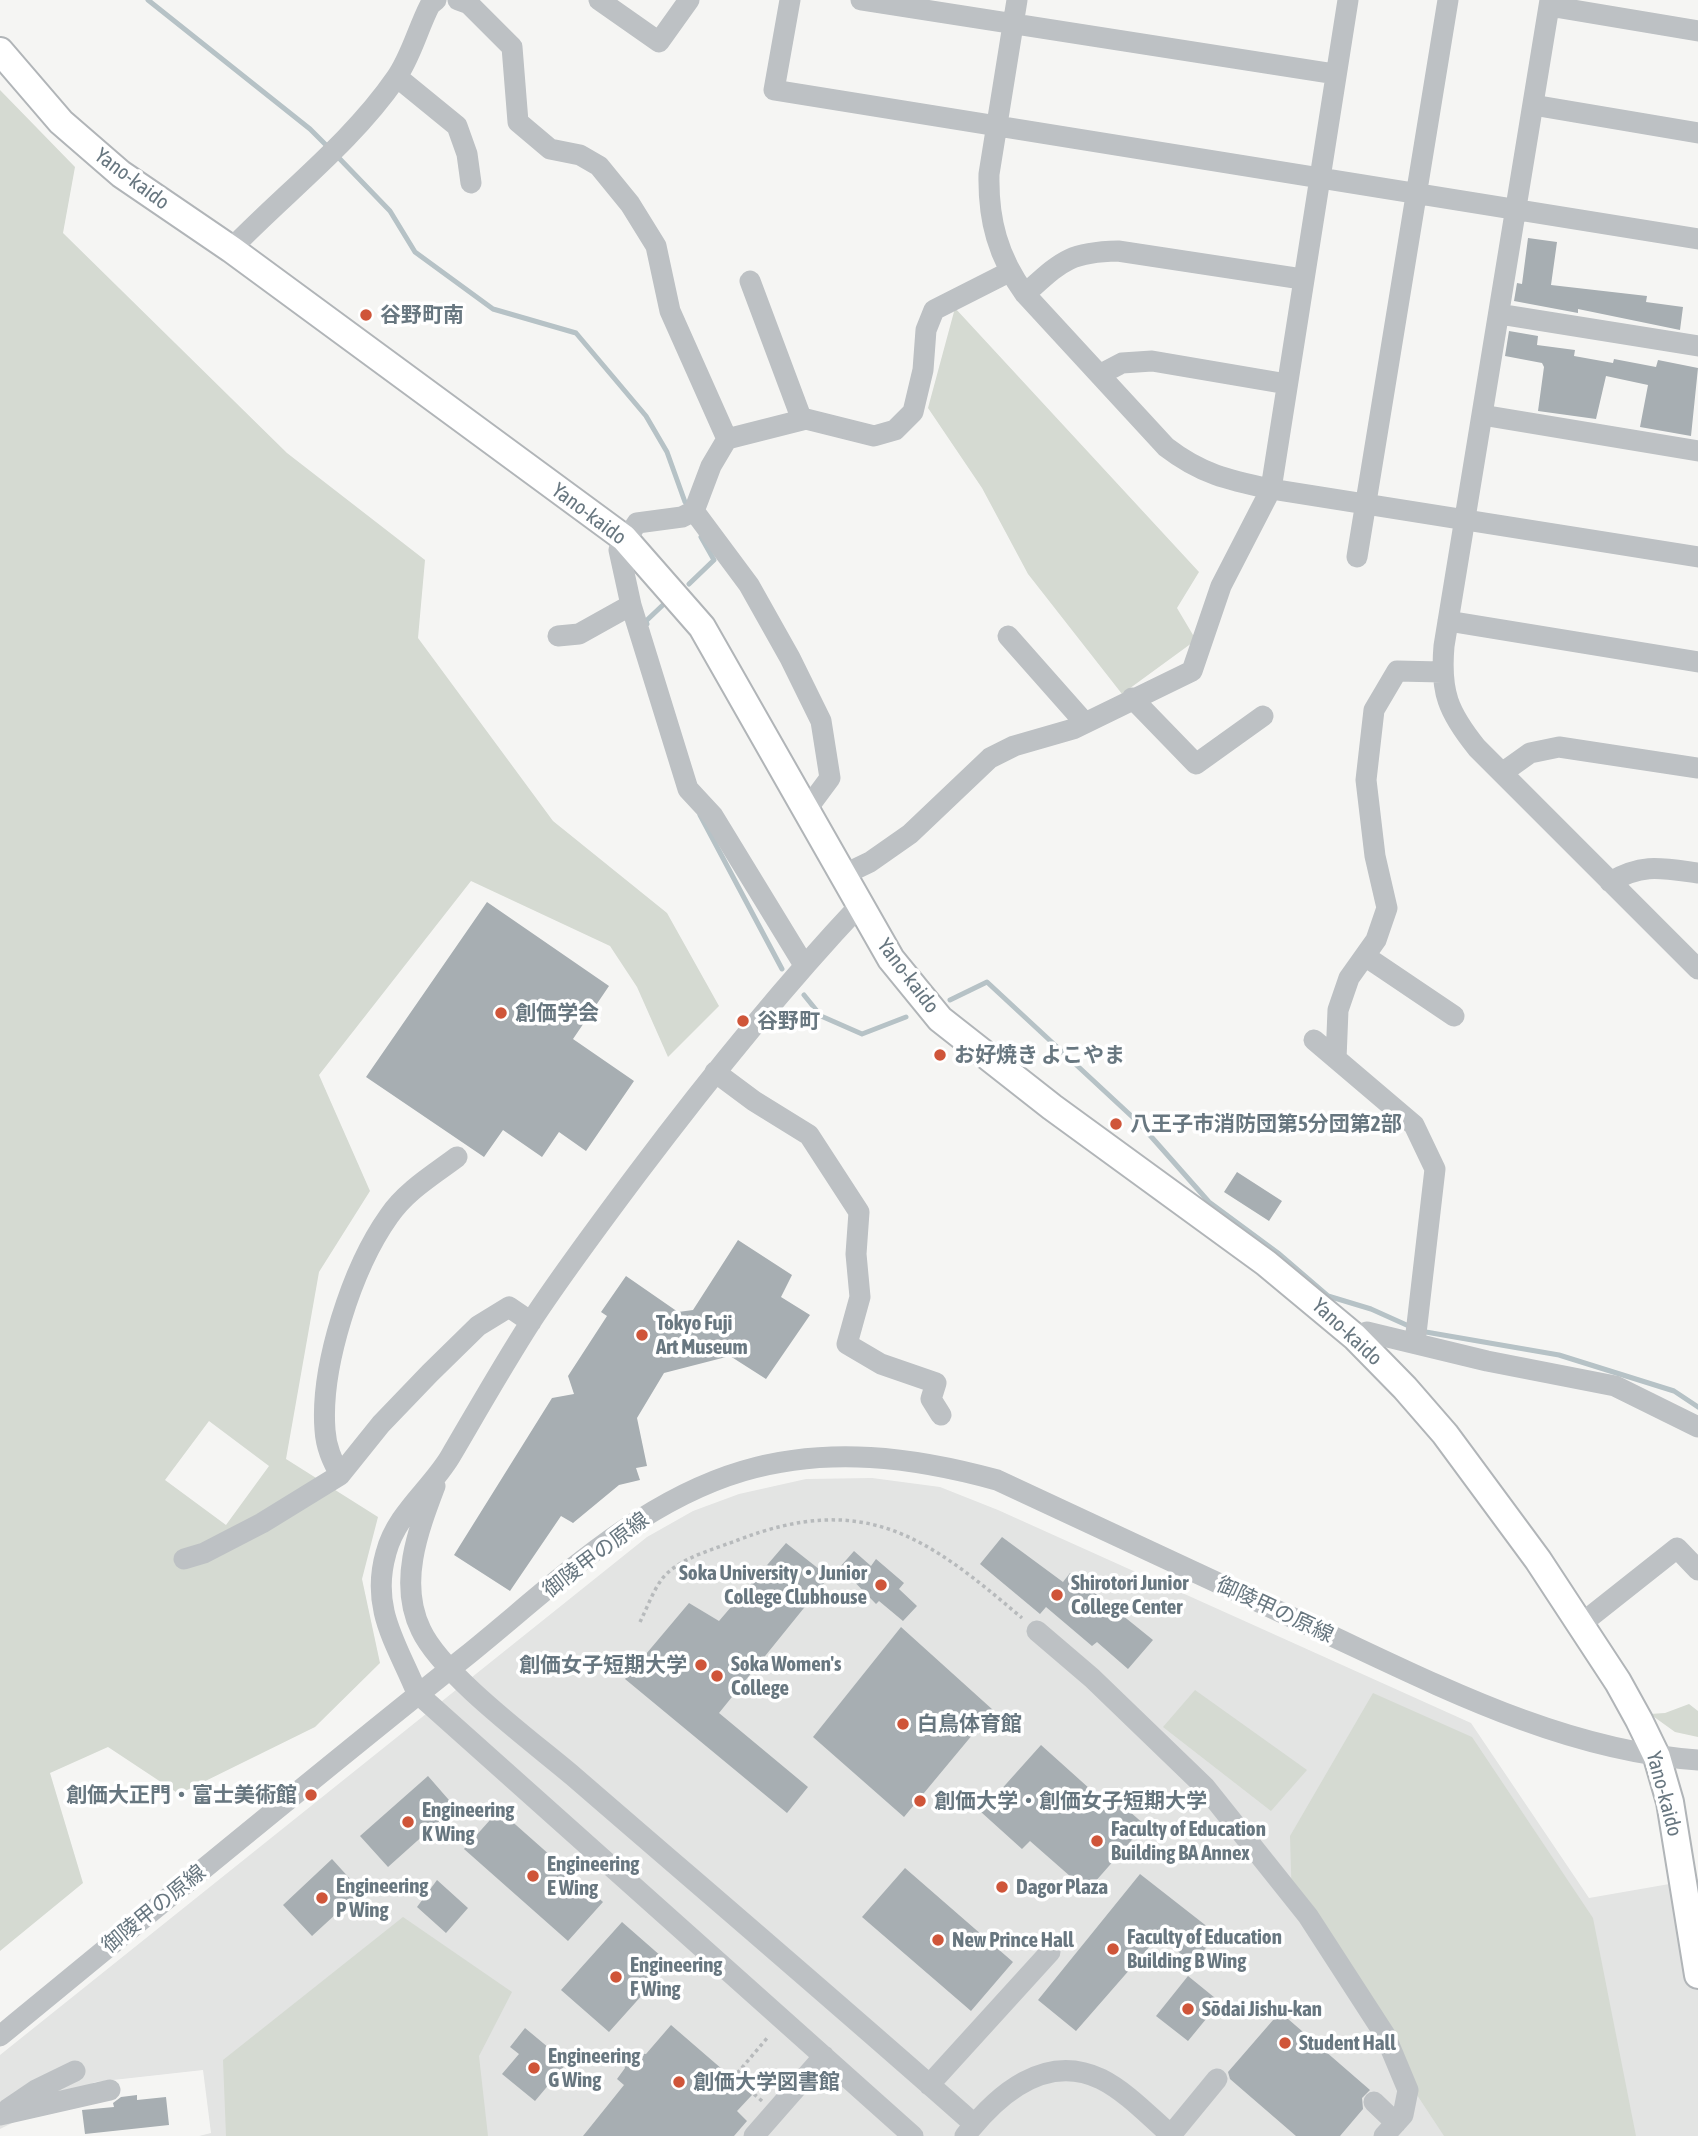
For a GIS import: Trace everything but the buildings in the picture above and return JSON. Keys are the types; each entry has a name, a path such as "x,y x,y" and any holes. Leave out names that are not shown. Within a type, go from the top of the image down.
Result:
{"main road":[{"name":"Yano-kaido","path":"0,51 61,122 121,174 230,249 624,538 702,627 891,959 913,988 958,1036 1266,1262 1355,1336 1445,1434 1581,1624 1618,1682 1657,1757 1670,1801 1698,1975"}],"street":[{"path":"458,0 469,4 512,47 518,122 550,149 580,155 599,166 630,204 650,236 656,246 670,311 727,439"},
{"path":"599,0 659,42 689,0"},
{"path":"790,0 774,90 1698,239"},
{"path":"861,0 1335,74"},
{"path":"1017,0 995,125 989,201 999,249 1009,272 1026,294 1166,447 1189,465 1220,479 1698,557"},
{"path":"843,875 870,862 911,834 990,758 1014,746 1085,723 1192,671 1221,586 1270,489 1348,0"},
{"path":"1357,557 1448,0"},
{"path":"230,249 325,157 343,144 397,76 431,1"},
{"path":"1698,31 1550,3 1448,621 1442,673 1446,701 1452,714 1477,748 1698,969"},
{"path":"397,76 457,127 467,154 471,183"},
{"path":"1533,105 1698,133"},
{"path":"1026,294 1063,260 1087,252 1118,251 1302,279"},
{"path":"804,964 713,816 688,789 631,605 619,550 624,538 637,523 682,517 694,511 711,466 727,439 802,420 874,436 895,430 913,412 923,370 926,330 934,310 1009,272"},
{"path":"750,281 802,420"},
{"path":"1499,314 1698,346"},
{"path":"1101,374 1122,363 1152,361 1287,384"},
{"path":"1482,415 1698,451"},
{"path":"694,511 749,586 821,721 830,778 807,809"},
{"path":"558,636 579,634 631,605"},
{"path":"1448,621 1698,662"},
{"path":"1008,636 1085,723"},
{"path":"1336,1059 1338,1010 1349,978 1376,940 1387,908 1375,856 1366,780 1374,710 1397,671 1442,673"},
{"path":"1132,698 1196,764 1264,716"},
{"path":"1502,773 1530,753 1559,747 1698,768"},
{"path":"1610,882 1630,870 1643,867 1698,873"},
{"path":"860,905 804,964 715,1072 572,1262 531,1322 441,1471 396,1525 385,1554 381,1599 389,1637 417,1693 913,2136"},
{"path":"1365,956 1454,1016"},
{"path":"1314,1040 1414,1125 1435,1169 1417,1334"},
{"path":"715,1072 754,1101 809,1135 859,1212 856,1254 860,1297 847,1344 881,1364 936,1383 931,1399 941,1415"},
{"path":"340,1475 329,1454 325,1428 335,1336 366,1256 389,1215 420,1182 457,1157"},
{"path":"184,1559 204,1553 262,1523 340,1475 381,1424 478,1326 509,1307 531,1322"},
{"path":"1355,1336 1367,1332 1417,1334 1487,1361 1615,1386 1698,1427"},
{"name":"御陵甲の原線","path":"0,2036 417,1693 629,1525 687,1494 742,1471 808,1457 873,1456 938,1464 997,1480 1468,1700 1556,1731 1657,1757 1698,1760"},
{"path":"441,1471 415,1539 413,1602 420,1629 451,1668 507,1720 929,2085 969,2130 1016,2084 1056,2071 1077,2071 1102,2080 1172,2135 1217,2079"},
{"path":"1581,1624 1677,1548 1698,1570"},
{"path":"1037,1631 1092,1678 1209,1790 1308,1916 1385,2035 1408,2090 1403,2115 1392,2131 1374,2102"},
{"path":"482,1750 507,1720"},
{"path":"929,2085 1050,1951"},
{"path":"754,2136 824,2056"},
{"path":"0,2114 36,2090 75,2071"},
{"path":"0,2114 110,2090"}],"path":[{"path":"640,1622 662,1578 676,1567 767,1529 847,1518 875,1523 941,1554 1037,1631"},
{"path":"747,2088 734,2077 768,2037"}],"shaded area":[{"path":"0,90 75,167 63,233 287,453 425,560 418,638 553,821 667,913 719,1006 668,1057 637,987 610,946 471,881 319,1075 370,1191 319,1272 286,1459 378,1517 362,1579 380,1663 315,1727 179,1794 108,1747 50,1773 83,1883 0,1951","holes":["209,1421 269,1466 226,1525 165,1480"]},
{"path":"955,308 1199,572 1177,608 1196,640 1122,694 1028,574 982,488 928,408"},
{"name":"創価大学・創価女子短期大学","path":"872,1478 940,1487 998,1510 1471,1723 1589,1898 1698,1879 1698,2136 199,2136 211,2133 203,2070 95,2082 0,2129 0,2055 647,1537 693,1511 739,1494 806,1479"},
{"path":"1195,1690 1307,1770 1271,1811 1163,1727"},
{"path":"1373,1693 1472,1737 1593,1918 1636,2136 1444,2136 1292,1905 1290,1836"},
{"path":"1689,1704 1698,1711 1698,1737 1675,1732 1650,1714 1665,1713"},
{"path":"403,1917 512,1992 479,2056 488,2136 226,2136 223,2060"}],"waterway":[{"path":"148,0 310,129 330,149"},
{"path":"337,156 390,211 415,252 493,309 576,333 646,416 667,452 685,502"},
{"path":"689,584 714,560 701,537"},
{"path":"647,624 646,621 665,603"},
{"path":"700,815 782,969"},
{"path":"950,1000 987,982 1140,1124 1209,1202 1278,1253 1328,1296 1371,1309 1411,1327"},
{"path":"804,995 821,1016 862,1034 906,1017"},
{"path":"1420,1331 1559,1355 1674,1391 1698,1407"}],"place":[{"name":"谷野町南","path":"366,315"},
{"name":"創価学会","path":"501,1013"},
{"name":"谷野町","path":"743,1021"},
{"name":"お好焼き よこやま","path":"940,1055"},
{"name":"八王子市消防団第5分団第2部","path":"1116,1124"},
{"name":"Tokyo Fuji Art Museum","path":"642,1335"},
{"name":"Soka University・Junior College Clubhouse","path":"881,1585"},
{"name":"Shirotori Junior College Center","path":"1057,1595"},
{"name":"創価女子短期大学","path":"701,1665"},
{"name":"Soka Women's College","path":"717,1676"},
{"name":"白鳥体育館","path":"903,1724"},
{"name":"創価大正門・富士美術館","path":"311,1795"},
{"name":"創価大学・創価女子短期大学","path":"920,1801"},
{"name":"Engineering K Wing","path":"408,1822"},
{"name":"Faculty of Education Building BA Annex","path":"1097,1841"},
{"name":"Engineering E Wing","path":"533,1876"},
{"name":"Dagor Plaza","path":"1002,1887"},
{"name":"Engineering P Wing","path":"322,1898"},
{"name":"New Prince Hall","path":"938,1940"},
{"name":"Faculty of Education Building B Wing","path":"1113,1949"},
{"name":"Engineering F Wing","path":"616,1977"},
{"name":"Sōdai Jishu-kan","path":"1188,2009"},
{"name":"Student Hall","path":"1285,2043"},
{"name":"Engineering G Wing","path":"534,2068"},
{"name":"創価大学図書館","path":"679,2082"}]}
